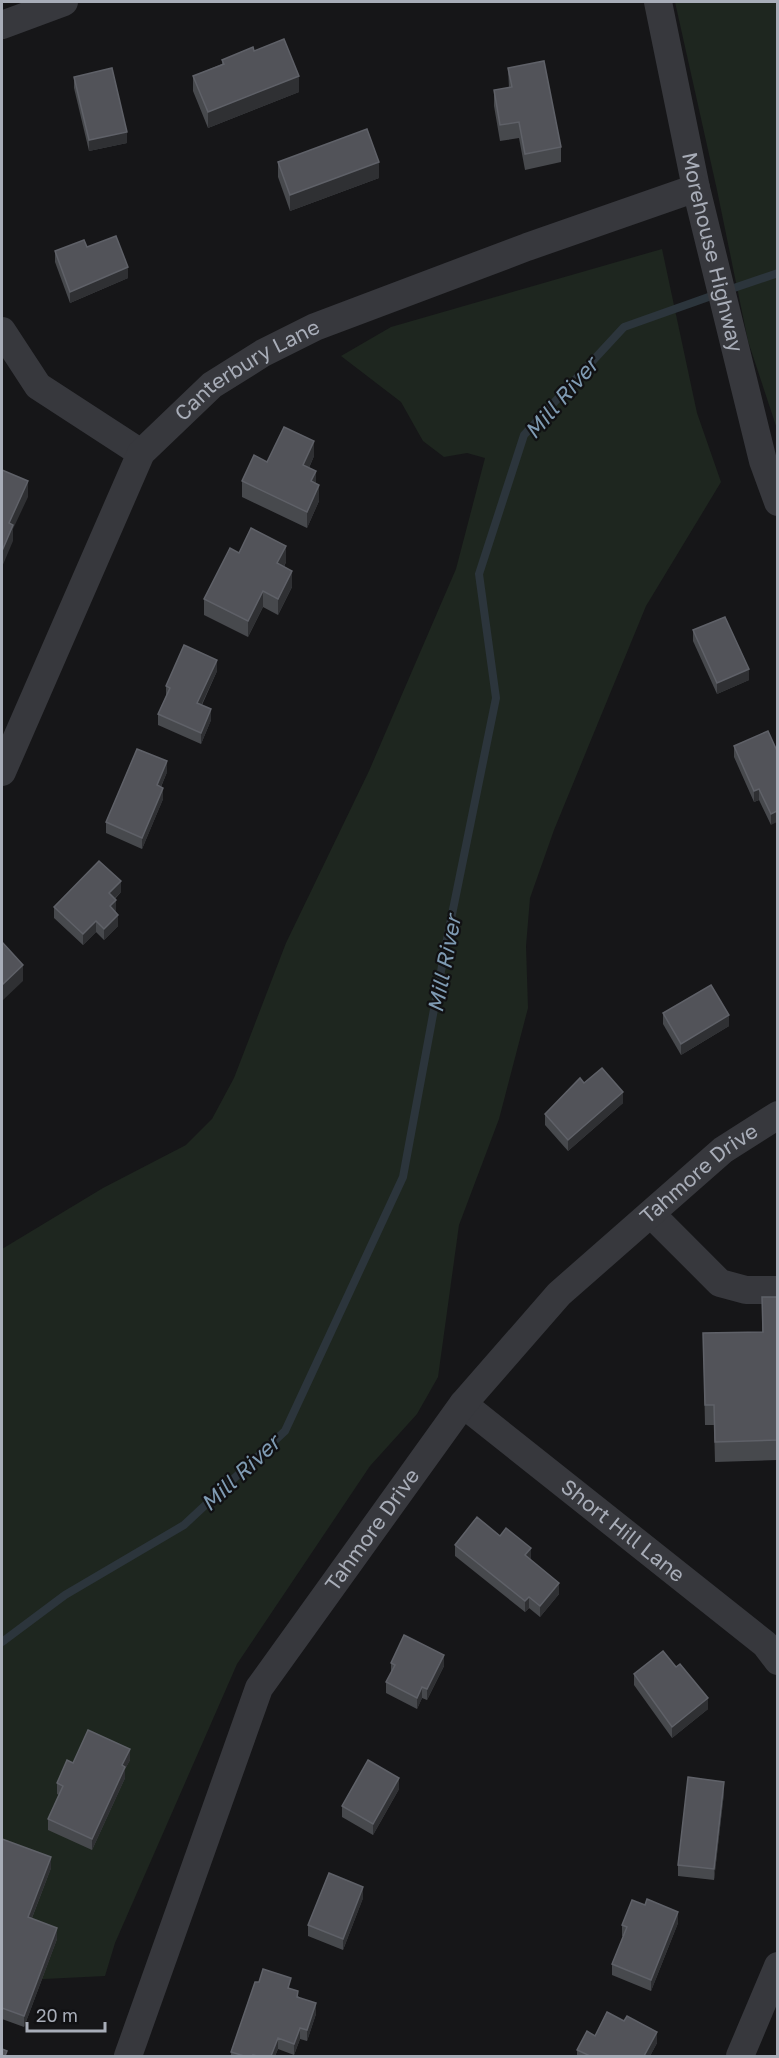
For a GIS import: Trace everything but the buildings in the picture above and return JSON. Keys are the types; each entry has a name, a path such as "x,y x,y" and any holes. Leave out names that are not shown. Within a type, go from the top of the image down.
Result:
{"street":[{"path":"2,25 64,2"},
{"name":"Morehouse Highway","path":"658,2 696,188 733,330 763,461 777,502"},
{"name":"Canterbury Lane","path":"2,772 141,453 213,385 264,353 315,327 526,247 696,188"},
{"path":"2,332 38,386 141,453"},
{"name":"Tahmore Drive","path":"129,2056 259,1688 463,1404 559,1294 723,1150 777,1115"},
{"path":"651,1214 720,1283 746,1290 777,1290"},
{"name":"Short Hill Lane","path":"463,1404 765,1644 777,1661"},
{"path":"740,2056 777,1966"}],"shaded area":[{"path":"675,2 777,2 777,429 748,341"},
{"path":"662,249 697,413 721,482 646,606 554,830 530,898 526,946 528,1008 499,1119 459,1225 438,1377 417,1414 370,1466 237,1664 115,1943 105,1976 24,1980 2,1975 2,1249 103,1188 186,1145 212,1119 234,1078 286,943 369,771 456,569 485,458 467,453 444,457 423,441 401,402 341,356 391,327"}],"waterway":[{"name":"Mill River","path":"728,290 778,273"},
{"name":"Mill River","path":"2,1642 65,1595 184,1525 285,1431 403,1177 447,939 496,698 479,574 524,435 624,327 717,294"}]}
